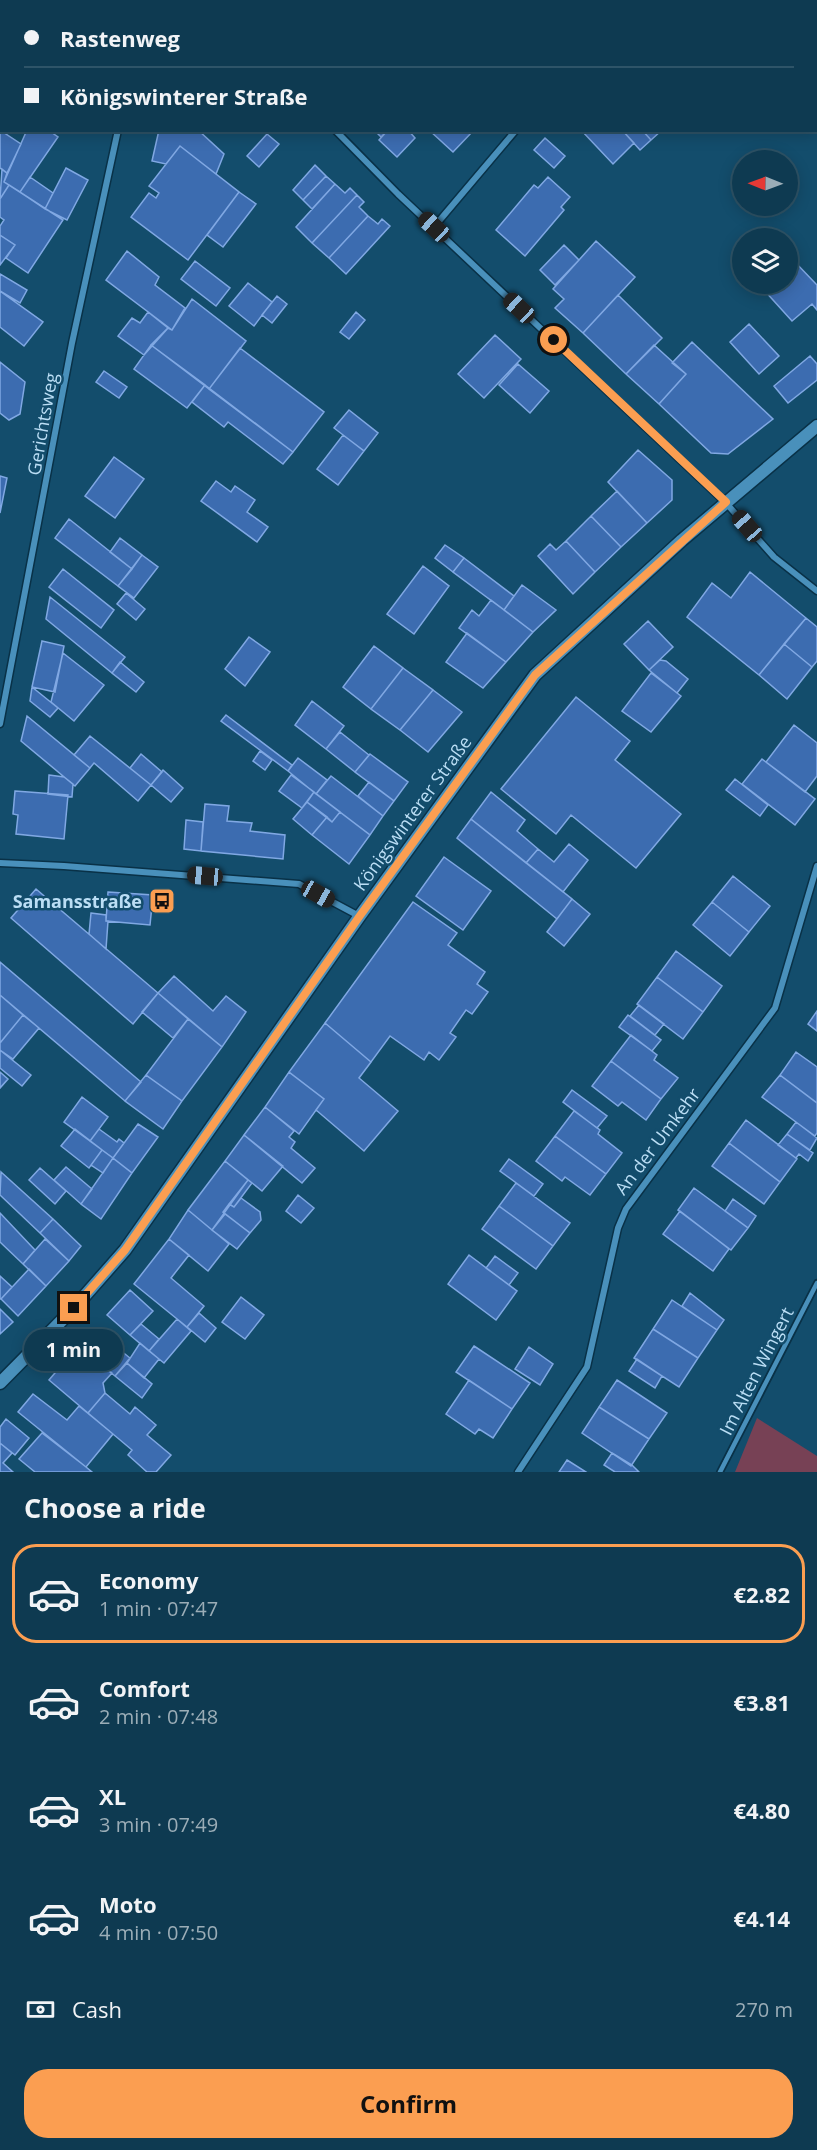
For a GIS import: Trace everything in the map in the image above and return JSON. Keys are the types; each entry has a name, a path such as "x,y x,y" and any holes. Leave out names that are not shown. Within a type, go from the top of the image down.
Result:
{"main road":[{"name":"Königswinterer Straße","path":"0,1383 74,1308 125,1250 359,917 535,675 726,502 817,426"}],"street":[{"name":"Gerichtsweg","path":"0,724 72,343 118,132"},
{"path":"337,132 434,227 726,502 774,556 817,591"},
{"path":"434,227 514,132"},
{"path":"0,863 299,884 359,917"},
{"name":"An der Umkehr","path":"518,1472 587,1367 618,1228 626,1209 775,1008 817,866"}],"lane":[{"name":"Im Alten Wingert","path":"720,1472 817,1283"}],"shaded area":[{"path":"757,1418 817,1456 817,1472 735,1472"}],"building":[{"path":"0,132 3,132 21,144 7,173 0,168"},
{"path":"26,132 51,132 58,137 20,192 4,182"},
{"path":"159,132 200,132 224,154 216,174 180,146 166,164 152,161"},
{"path":"376,132 386,132 381,137"},
{"path":"386,132 410,132 415,138 397,157 379,140"},
{"path":"431,132 472,132 453,152"},
{"path":"583,132 624,132 634,143 613,164"},
{"path":"624,132 644,132 651,140 640,150"},
{"path":"644,132 660,132 651,140"},
{"path":"267,134 279,144 259,167 247,156"},
{"path":"545,138 565,156 554,168 534,150"},
{"path":"180,146 239,192 188,260 131,217 149,193 156,198 159,193 149,186"},
{"path":"315,165 326,176 303,200 293,190"},
{"path":"66,168 88,180 67,220 45,209"},
{"path":"2,169 7,173 4,182 9,185 0,199"},
{"path":"326,176 335,184 312,209 303,200"},
{"path":"30,177 53,193 45,209 20,192"},
{"path":"548,177 570,197 561,207 564,210 525,256 496,230 534,185 538,188"},
{"path":"335,184 345,193 350,188 357,195 312,243 296,227"},
{"path":"9,185 63,220 28,273 6,258 15,245 0,235 0,226 4,220 0,217 0,199"},
{"path":"239,192 256,204 223,247 207,235"},
{"path":"357,195 364,202 359,207 368,216 329,258 312,243"},
{"path":"368,216 378,224 382,219 390,226 346,274 329,258"},
{"path":"0,235 15,245 0,265"},
{"path":"596,241 635,277 583,333 555,308 564,299 553,289"},
{"path":"564,245 579,260 555,285 540,270"},
{"path":"127,251 159,277 155,285 185,308 172,330 106,280"},
{"path":"195,261 230,288 216,306 181,279"},
{"path":"798,265 817,285 817,310 812,304 792,321 768,294 798,294"},
{"path":"0,274 27,290 20,303 0,291"},
{"path":"248,283 272,302 254,326 229,306"},
{"path":"0,291 43,322 24,346 0,327"},
{"path":"618,295 662,338 626,374 583,333"},
{"path":"277,296 287,304 272,323 262,315"},
{"path":"192,299 246,341 209,389 151,345 168,328 172,330"},
{"path":"148,312 168,328 144,355 118,336 132,318 140,323"},
{"path":"356,312 365,320 349,339 340,332"},
{"path":"749,324 779,356 759,374 730,342"},
{"path":"495,335 521,359 484,398 458,374"},
{"path":"692,342 773,419 728,454 711,453 659,404 686,374 672,363"},
{"path":"151,345 205,385 187,408 134,369"},
{"path":"654,345 686,374 659,404 626,374"},
{"path":"240,348 324,412 293,452 209,389"},
{"path":"810,356 817,364 817,380 788,403 774,386"},
{"path":"0,362 25,382 20,414 9,420 0,413"},
{"path":"518,364 549,391 530,413 499,385"},
{"path":"104,371 127,387 119,398 96,382"},
{"path":"205,385 293,452 283,464 228,422 224,427 192,402"},
{"path":"349,410 378,433 364,451 334,428"},
{"path":"343,435 364,451 338,485 317,469"},
{"path":"638,450 672,480 672,500 647,523 608,482"},
{"path":"114,457 144,479 115,518 85,496"},
{"path":"0,476 7,478 0,513"},
{"path":"216,481 231,492 235,486 255,500 247,512 268,527 257,542 201,501"},
{"path":"617,491 647,523 621,547 591,516"},
{"path":"591,516 621,547 595,572 566,541"},
{"path":"69,519 132,569 118,586 55,538"},
{"path":"120,538 142,555 132,569 110,552"},
{"path":"566,541 595,572 573,594 538,556 550,544 556,550"},
{"path":"445,545 464,558 453,572 435,558"},
{"path":"142,555 158,567 134,598 118,586"},
{"path":"464,558 514,596 504,610 453,572"},
{"path":"423,566 449,586 414,634 387,614"},
{"path":"63,569 114,610 101,628 49,587"},
{"path":"750,572 806,618 759,675 687,617 712,583 731,598"},
{"path":"522,585 556,610 533,632 504,610"},
{"path":"126,593 145,609 136,620 117,604"},
{"path":"50,597 125,657 112,673 46,619"},
{"path":"491,600 533,632 506,662 459,628 472,610 479,616"},
{"path":"806,618 817,627 817,661 812,667 784,644"},
{"path":"648,621 673,647 649,670 624,644"},
{"path":"467,633 506,662 483,688 446,662"},
{"path":"249,637 270,652 245,686 225,669"},
{"path":"42,641 64,646 55,692 32,687"},
{"path":"784,644 812,667 787,699 759,675"},
{"path":"374,646 403,668 371,709 343,687"},
{"path":"63,653 104,685 74,721 51,702"},
{"path":"660,660 666,661 688,679 677,693 649,670"},
{"path":"120,662 144,682 136,692 112,673"},
{"path":"403,668 433,690 400,730 371,709"},
{"path":"651,673 681,696 651,732 622,711"},
{"path":"32,687 58,708 50,717 30,701"},
{"path":"433,690 462,712 428,752 400,730"},
{"path":"576,697 630,741 615,760 681,814 636,868 571,815 556,834 501,789"},
{"path":"312,701 344,726 326,749 295,725"},
{"path":"226,715 292,765 288,771 221,721"},
{"path":"27,716 90,768 75,786 21,741"},
{"path":"794,725 817,743 817,776 805,792 766,762"},
{"path":"340,732 369,755 355,772 326,749"},
{"path":"90,736 151,785 138,801 94,763 90,768 74,755"},
{"path":"260,751 272,760 265,770 253,761"},
{"path":"141,754 162,772 151,785 130,768"},
{"path":"370,754 408,782 394,801 355,772"},
{"path":"298,758 327,780 316,794 288,771"},
{"path":"762,759 815,799 795,825 742,784"},
{"path":"163,770 183,788 171,802 151,785"},
{"path":"49,775 64,777 73,784 72,797 48,794"},
{"path":"291,775 314,792 302,808 279,791"},
{"path":"331,776 383,816 370,835 316,794"},
{"path":"735,779 768,805 760,816 726,790"},
{"path":"369,782 394,801 383,816 358,796"},
{"path":"15,791 68,795 64,839 16,834 18,815 13,814"},
{"path":"314,792 340,812 332,822 307,802"},
{"path":"491,792 525,820 517,831 538,849 526,863 471,819"},
{"path":"307,802 327,817 312,835 293,819"},
{"path":"205,804 229,806 227,821 252,823 250,831 285,835 283,859 201,851"},
{"path":"340,812 370,835 349,864 312,835 327,817 332,822"},
{"path":"471,819 572,899 557,919 457,838"},
{"path":"186,820 203,822 201,851 184,849"},
{"path":"569,844 588,860 563,892 526,863 538,849 554,862"},
{"path":"444,857 491,891 463,930 416,896"},
{"path":"733,876 770,906 749,932 712,902"},
{"path":"36,889 158,993 133,1024 11,918"},
{"path":"108,892 153,895 150,925 106,921"},
{"path":"572,899 590,914 564,946 547,932"},
{"path":"413,902 457,933 448,945 485,972 477,984 488,992 472,1014 466,1010 450,1033 456,1037 439,1060 429,1052 424,1060 390,1036 371,1062 325,1023"},
{"path":"712,902 749,932 730,956 693,925"},
{"path":"91,913 106,915 106,921 108,921 106,949 89,934"},
{"path":"676,951 722,986 703,1012 657,977"},
{"path":"0,962 141,1082 125,1101 0,995"},
{"path":"174,976 213,1011 226,996 246,1012 222,1047 158,993"},
{"path":"657,977 703,1012 683,1039 637,1004"},
{"path":"158,993 188,1019 173,1038 142,1012"},
{"path":"0,995 23,1015 0,1043"},
{"path":"639,1005 664,1024 655,1035 630,1016"},
{"path":"817,1011 817,1031 808,1024"},
{"path":"23,1015 39,1028 13,1059 0,1050 0,1043"},
{"path":"628,1015 661,1040 652,1051 619,1027"},
{"path":"188,1019 222,1047 182,1101 146,1075"},
{"path":"325,1023 371,1062 359,1078 398,1111 364,1151 316,1110 324,1099 289,1072"},
{"path":"631,1035 657,1055 654,1060 678,1078 661,1099 611,1061"},
{"path":"0,1050 31,1075 22,1086 0,1068"},
{"path":"796,1052 817,1067 817,1103 780,1075"},
{"path":"611,1061 661,1099 646,1120 622,1102 618,1106 592,1086"},
{"path":"0,1072 8,1079 0,1088"},
{"path":"289,1072 324,1099 299,1134 265,1107"},
{"path":"146,1075 182,1101 163,1129 125,1101"},
{"path":"780,1075 817,1103 817,1133 815,1136 762,1097"},
{"path":"572,1090 607,1116 597,1128 563,1102"},
{"path":"82,1097 108,1117 90,1141 64,1122"},
{"path":"265,1107 294,1131 289,1137 295,1142 291,1148 315,1168 302,1183 244,1135"},
{"path":"574,1111 600,1130 598,1134 622,1153 606,1174 555,1136"},
{"path":"746,1120 797,1159 780,1182 729,1143"},
{"path":"796,1122 817,1138 810,1150 787,1134"},
{"path":"138,1124 158,1137 132,1173 113,1158"},
{"path":"75,1129 102,1150 89,1168 61,1146"},
{"path":"99,1129 117,1142 119,1139 124,1143 113,1158 90,1141"},
{"path":"787,1134 813,1153 808,1161 799,1154 796,1158 778,1145"},
{"path":"244,1135 283,1166 262,1191 225,1161"},
{"path":"555,1136 606,1174 590,1195 565,1177 562,1181 536,1161"},
{"path":"729,1143 780,1182 764,1204 712,1166"},
{"path":"102,1150 113,1158 103,1173 91,1165"},
{"path":"113,1158 132,1173 101,1219 81,1204"},
{"path":"509,1159 543,1184 534,1196 500,1171"},
{"path":"225,1161 248,1180 212,1230 188,1210"},
{"path":"66,1167 92,1189 81,1204 54,1180"},
{"path":"40,1168 66,1191 55,1204 29,1180"},
{"path":"1,1172 53,1219 40,1233 0,1195"},
{"path":"248,1180 252,1183 234,1207 229,1204"},
{"path":"516,1183 570,1223 553,1246 499,1206"},
{"path":"694,1188 748,1228 731,1250 678,1210"},
{"path":"298,1195 314,1208 301,1223 286,1211"},
{"path":"241,1198 260,1212 261,1220 250,1233 223,1212 229,1204 234,1207"},
{"path":"733,1199 756,1216 748,1228 725,1211"},
{"path":"499,1206 553,1246 536,1269 482,1229"},
{"path":"188,1210 229,1244 208,1271 169,1239"},
{"path":"680,1211 729,1249 713,1271 663,1234"},
{"path":"0,1213 35,1250 23,1264 0,1242"},
{"path":"225,1214 250,1233 237,1249 212,1230"},
{"path":"53,1219 81,1246 69,1261 40,1233"},
{"path":"45,1239 69,1261 46,1286 23,1264"},
{"path":"169,1239 189,1255 171,1278 204,1306 187,1327 134,1284"},
{"path":"469,1255 517,1291 496,1320 448,1284"},
{"path":"495,1256 518,1273 509,1285 486,1268"},
{"path":"29,1269 46,1286 18,1316 1,1299"},
{"path":"0,1276 12,1287 1,1299 0,1299"},
{"path":"130,1290 153,1311 130,1335 107,1315"},
{"path":"690,1293 724,1320 717,1330 682,1306"},
{"path":"241,1297 264,1315 245,1339 222,1322"},
{"path":"672,1300 717,1330 698,1358 653,1329"},
{"path":"0,1309 13,1322 0,1334"},
{"path":"199,1313 216,1328 205,1342 187,1327"},
{"path":"177,1319 191,1331 164,1363 149,1351"},
{"path":"141,1324 159,1339 149,1351 130,1335"},
{"path":"94,1329 108,1340 112,1336 119,1342 115,1346 130,1358 115,1376 78,1346"},
{"path":"653,1329 698,1358 679,1387 634,1358"},
{"path":"140,1343 159,1359 144,1378 127,1363"},
{"path":"78,1346 112,1373 103,1383 105,1393 88,1413 49,1380"},
{"path":"474,1346 530,1383 512,1409 456,1372"},
{"path":"529,1347 553,1364 540,1385 515,1369"},
{"path":"637,1359 662,1376 655,1388 629,1371"},
{"path":"127,1363 152,1384 142,1398 115,1376"},
{"path":"469,1380 512,1409 493,1438 479,1429 475,1434 446,1414"},
{"path":"617,1380 667,1413 649,1439 599,1407"},
{"path":"105,1393 130,1414 135,1407 156,1425 147,1435 171,1455 156,1472 147,1472 128,1455 132,1450 88,1413"},
{"path":"33,1394 67,1420 79,1406 113,1434 86,1467 18,1412"},
{"path":"599,1407 649,1439 631,1466 582,1433"},
{"path":"6,1419 29,1438 15,1455 0,1443 0,1427"},
{"path":"42,1433 92,1472 35,1472 19,1459"},
{"path":"0,1443 12,1453 3,1463 13,1472 0,1472"},
{"path":"612,1453 639,1472 615,1472 604,1465"},
{"path":"567,1460 586,1472 559,1472"}],"place":[{"name":"Samansstraße","path":"162,901"}],"route":[{"path":"74,1308 125,1250 359,917 535,675 726,502 554,340"}]}
